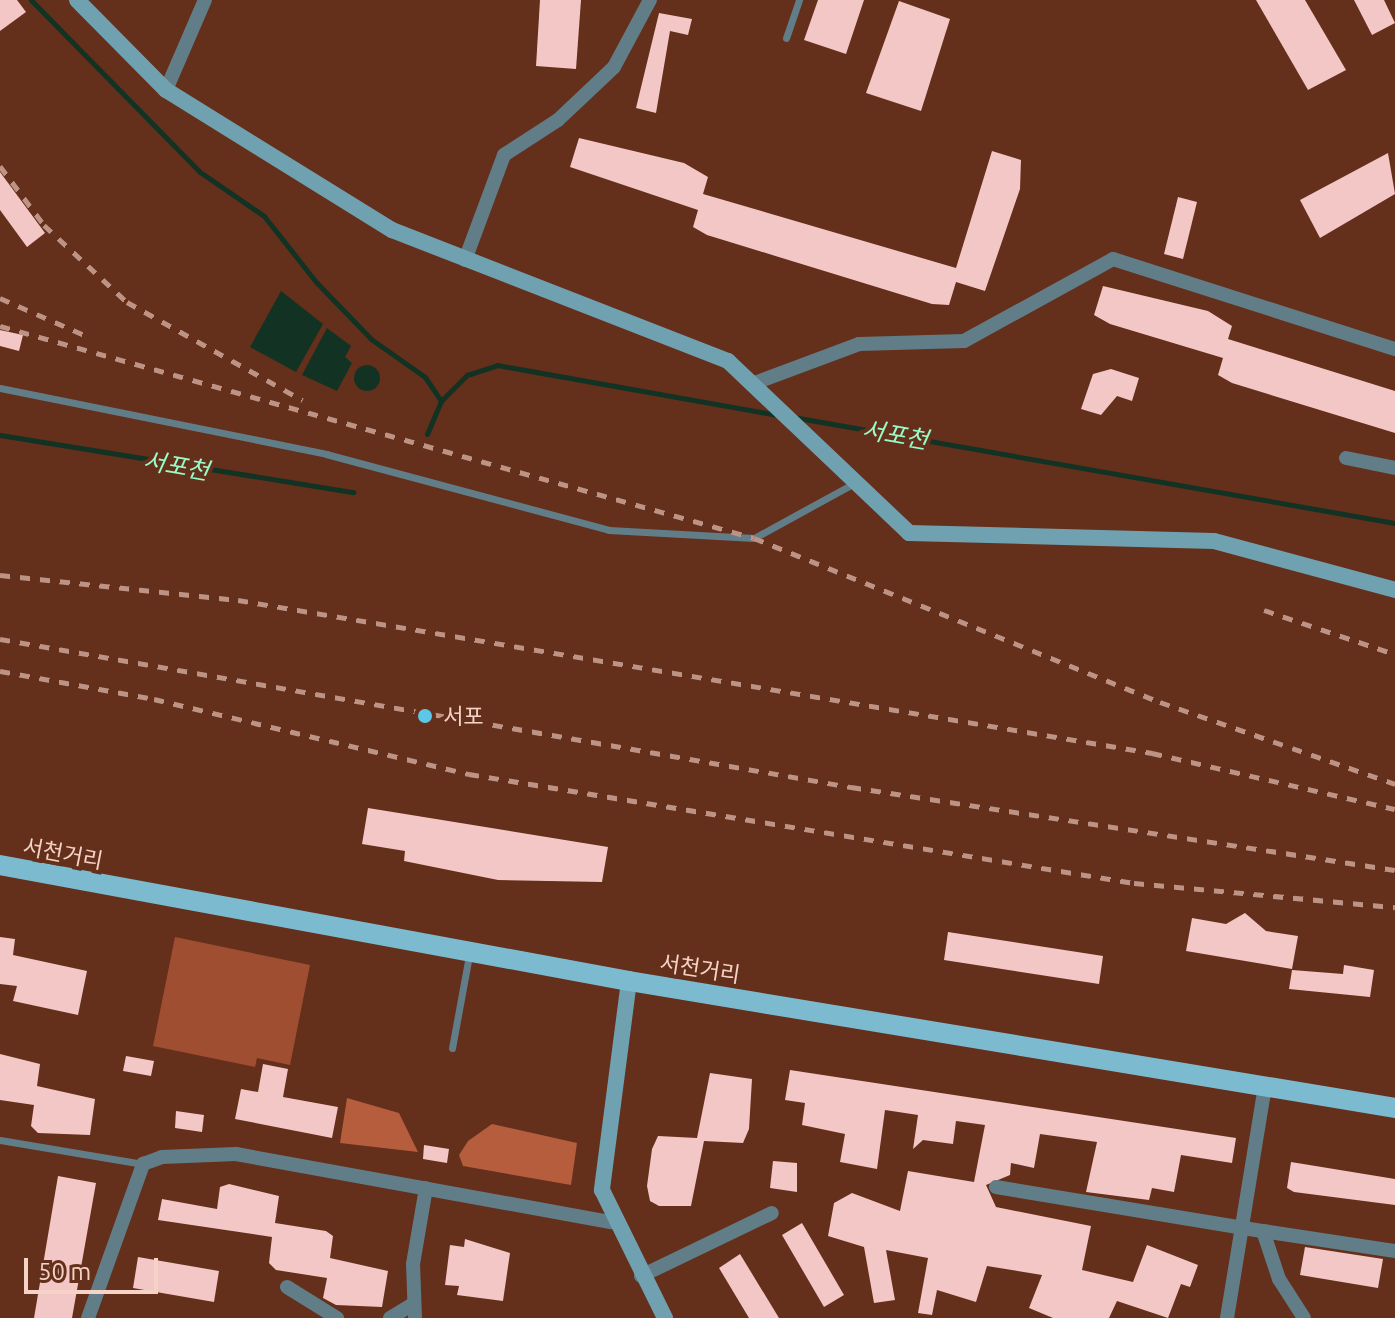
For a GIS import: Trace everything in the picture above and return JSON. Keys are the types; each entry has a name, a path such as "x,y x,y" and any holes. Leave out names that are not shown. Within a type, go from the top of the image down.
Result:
{"main road":[{"name":"서천거리","path":"0,865 629,981 1395,1108"}],"street":[{"path":"77,0 166,90 392,230 465,260 672,335 728,361 884,517 935,539 1214,541 1395,590"},
{"path":"166,90 205,0"},
{"path":"465,260 504,155 558,120 614,67 650,0"},
{"path":"758,390 859,344 976,337 1113,259 1395,349"},
{"path":"1346,458 1395,468"},
{"path":"629,981 604,1146 602,1190 612,1222 665,1318"},
{"path":"1227,1318 1265,1086"},
{"path":"88,1318 143,1164 195,1152 236,1154 612,1222"},
{"path":"996,1187 1395,1251"},
{"path":"390,1318 414,1311 426,1188"},
{"path":"641,1276 772,1213"},
{"path":"1263,1231 1279,1279 1304,1318"},
{"path":"287,1287 337,1318"}],"lane":[{"path":"786,38 799,0"},
{"path":"0,388 326,454 609,530 754,538 851,485"},
{"path":"452,1048 469,953"},
{"path":"0,1140 143,1164"}],"shaded area":[{"path":"281,291 323,324 296,372 250,347"},
{"path":"327,328 351,346 345,357 352,363 337,391 302,375"},
{"path":"367,365 376,369 380,378 376,387 367,391 358,387 354,378 358,369"},
{"path":"175,937 310,965 290,1065 257,1058 255,1067 153,1046"},
{"path":"347,1098 399,1113 418,1152 340,1143"},
{"path":"492,1124 577,1143 571,1185 463,1166 459,1155 468,1141"}],"building":[{"path":"0,0 17,0 26,12 0,31"},
{"path":"540,0 581,0 576,69 536,66"},
{"path":"818,0 864,0 846,54 804,40"},
{"path":"1256,0 1305,0 1346,70 1308,90"},
{"path":"1354,0 1384,0 1395,23 1372,35"},
{"path":"899,1 950,19 921,111 866,93"},
{"path":"659,13 692,19 688,35 670,31 656,113 636,108"},
{"path":"579,138 684,163 708,177 703,194 956,268 992,151 1021,160 1020,189 985,291 956,282 949,305 932,304 707,235 693,227 698,210 570,167"},
{"path":"1388,153 1395,194 1320,238 1300,200"},
{"path":"0,172 45,233 27,247 0,210"},
{"path":"1178,197 1197,202 1183,259 1164,254"},
{"path":"1103,286 1208,311 1232,326 1228,339 1395,391 1395,433 1232,383 1218,375 1223,358 1110,324 1094,315"},
{"path":"0,330 23,335 19,351 0,346"},
{"path":"1111,369 1139,378 1132,401 1117,396 1101,415 1081,409 1093,374"},
{"path":"368,808 608,847 602,882 498,880 404,861 405,851 362,844"},
{"path":"1245,913 1266,931 1298,936 1292,969 1186,951 1192,918 1226,924"},
{"path":"948,932 1103,956 1099,984 944,960"},
{"path":"0,937 15,939 13,955 87,971 78,1015 13,1001 17,986 0,984"},
{"path":"1344,965 1374,970 1370,997 1289,989 1292,970 1343,974"},
{"path":"0,1054 40,1064 37,1086 95,1099 90,1135 38,1133 31,1126 34,1105 0,1100"},
{"path":"126,1056 154,1061 151,1076 123,1071"},
{"path":"263,1064 288,1069 283,1097 338,1107 332,1138 235,1119 241,1089 258,1092"},
{"path":"790,1070 1236,1138 1232,1163 1181,1155 1174,1192 1152,1188 1149,1200 1086,1192 1097,1142 1040,1134 1034,1168 1011,1163 1010,1175 986,1185 996,1207 1091,1226 1082,1270 1133,1282 1147,1245 1198,1265 1190,1287 1181,1284 1168,1318 1117,1301 1109,1318 1053,1318 1029,1308 1042,1275 987,1266 976,1302 937,1290 932,1315 918,1313 928,1258 886,1250 895,1300 874,1303 864,1247 828,1236 834,1203 852,1193 900,1211 908,1171 974,1182 985,1125 956,1121 953,1144 923,1140 913,1149 918,1115 885,1110 877,1169 840,1162 845,1134 802,1125 805,1103 785,1100"},
{"path":"710,1073 752,1079 749,1129 743,1143 704,1141 691,1206 659,1206 650,1201 647,1186 652,1149 658,1136 697,1138"},
{"path":"176,1111 204,1115 202,1132 175,1128"},
{"path":"424,1145 449,1149 447,1163 423,1159"},
{"path":"773,1161 797,1163 797,1192 770,1188"},
{"path":"1291,1162 1395,1179 1395,1205 1294,1192 1287,1188"},
{"path":"58,1176 96,1183 72,1318 34,1318"},
{"path":"229,1184 279,1196 275,1223 326,1231 333,1236 330,1258 388,1271 382,1307 336,1305 323,1298 327,1278 276,1270 269,1263 272,1237 158,1220 162,1199 217,1209 220,1187"},
{"path":"802,1223 844,1295 824,1307 782,1235"},
{"path":"465,1239 510,1253 503,1301 457,1295 459,1286 445,1285 450,1245 464,1247"},
{"path":"1305,1247 1383,1259 1378,1288 1300,1275"},
{"path":"740,1254 779,1318 749,1318 719,1268"},
{"path":"138,1257 219,1271 214,1302 133,1288"}],"waterway":[{"path":"31,0 200,172 264,216 317,283 371,339 425,377 441,401"},
{"name":"서포천","path":"427,434 441,401 467,375 497,365 779,415"},
{"name":"서포천","path":"793,417 1395,523"},
{"name":"서포천","path":"0,435 353,492"}],"railway":[{"path":"0,166 44,225 127,302 302,400"},
{"path":"0,298 91,338"},
{"path":"0,326 754,538 1160,702 1395,784"},
{"path":"0,575 238,600 1152,753 1395,809"},
{"path":"1264,610 1395,654"},
{"path":"0,639 851,787 1395,870"},
{"path":"0,671 154,699 469,774 1134,883 1395,907"}],"place":[{"name":"서포","path":"425,716"}]}
